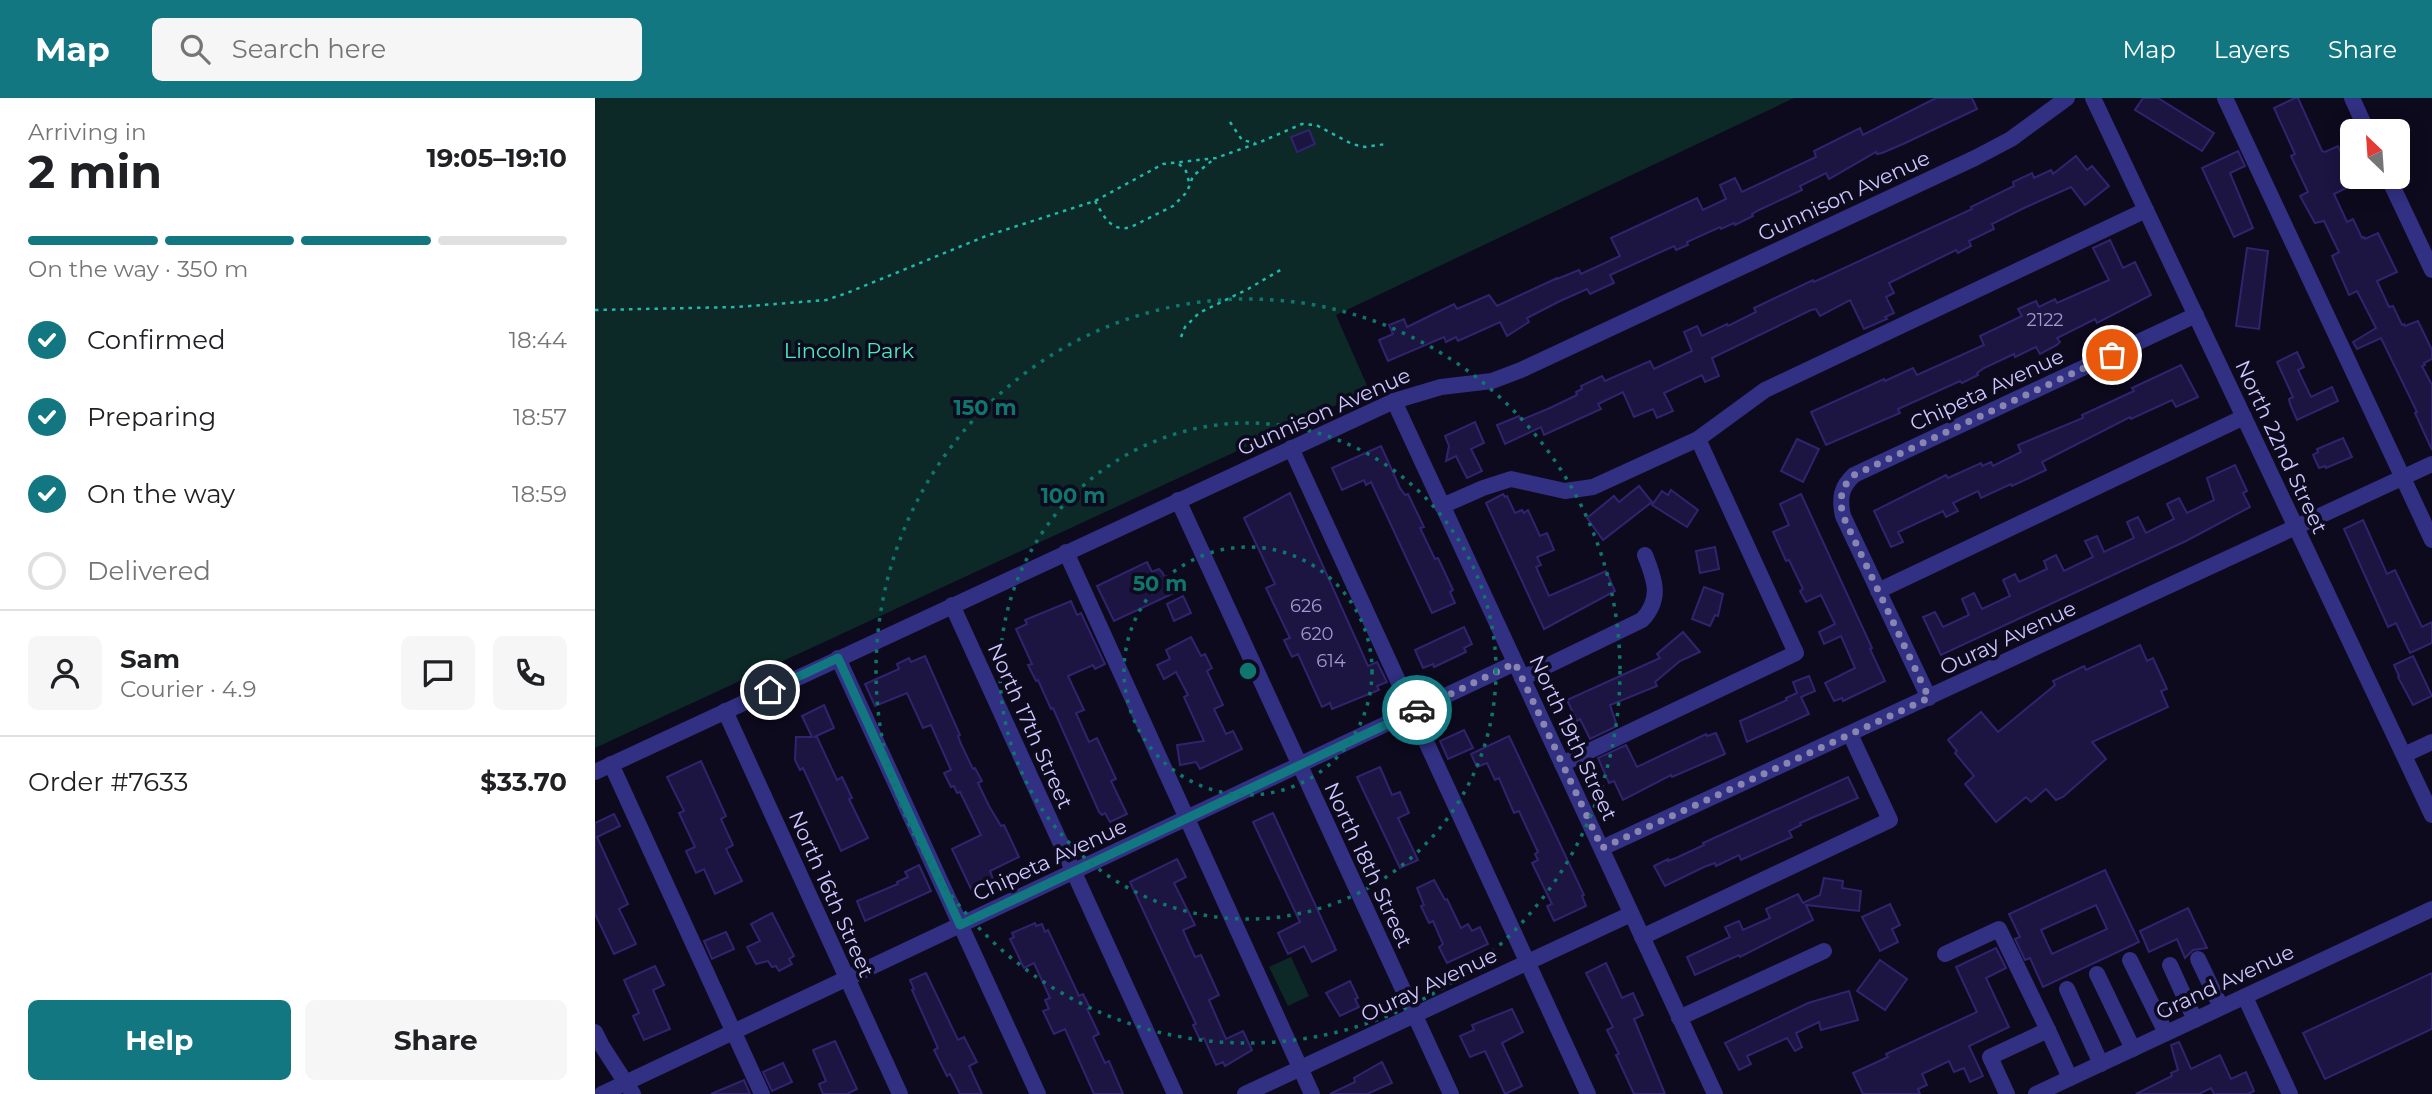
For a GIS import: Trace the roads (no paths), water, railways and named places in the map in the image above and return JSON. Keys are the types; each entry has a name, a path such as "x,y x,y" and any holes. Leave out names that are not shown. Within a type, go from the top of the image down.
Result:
{"street":[{"name":"Gunnison Avenue","path":"595,772 1394,401 1441,387 1492,381 1521,370 1975,159 2011,139 2067,98"},
{"name":"North 22nd Street","path":"2093,98 2432,815"},
{"path":"2225,98 2432,540"},
{"path":"2352,98 2362,119"},
{"path":"2394,189 2432,270"},
{"path":"1442,506 1510,479 1565,491 1593,487 1698,439 1765,390 2146,210"},
{"name":"Chipeta Avenue","path":"1878,591 1843,516 1841,493 1854,475 2196,315"},
{"name":"North 19th Street","path":"1394,401 1715,1094"},
{"path":"1929,698 1878,591 2244,417"},
{"path":"1562,764 1796,653 1698,439"},
{"path":"1291,448 1588,1094"},
{"name":"Ouray Avenue","path":"1602,848 2432,464"},
{"name":"North 18th Street","path":"1178,500 1451,1094"},
{"path":"1066,552 1312,1094"},
{"name":"Chipeta Avenue","path":"602,1094 629,1089 734,1032 1411,713 1642,620 1652,610 1655,598 1652,572 1645,555"},
{"name":"North 17th Street","path":"952,605 1175,1094"},
{"path":"838,658 1038,1094"},
{"name":"North 16th Street","path":"725,711 900,1094"},
{"path":"1642,937 1890,820 1850,734"},
{"path":"2404,755 2432,742"},
{"path":"611,764 762,1094"},
{"name":"Grand Avenue","path":"2036,1094 2432,909"},
{"name":"Ouray Avenue","path":"1245,1094 1631,914"},
{"path":"1945,954 1999,929 2070,1078"},
{"path":"1679,1018 1824,951"},
{"path":"2199,959 2221,1007"},
{"path":"2130,960 2166,1033"},
{"path":"2170,965 2195,1020"},
{"path":"2097,974 2133,1049"},
{"path":"2067,989 2101,1063"},
{"path":"2245,997 2290,1094"},
{"path":"2007,1094 1990,1057 2048,1030"},
{"path":"595,1032 629,1089"}],"park label":[{"name":"Lincoln Park","path":"849,351"}]}
